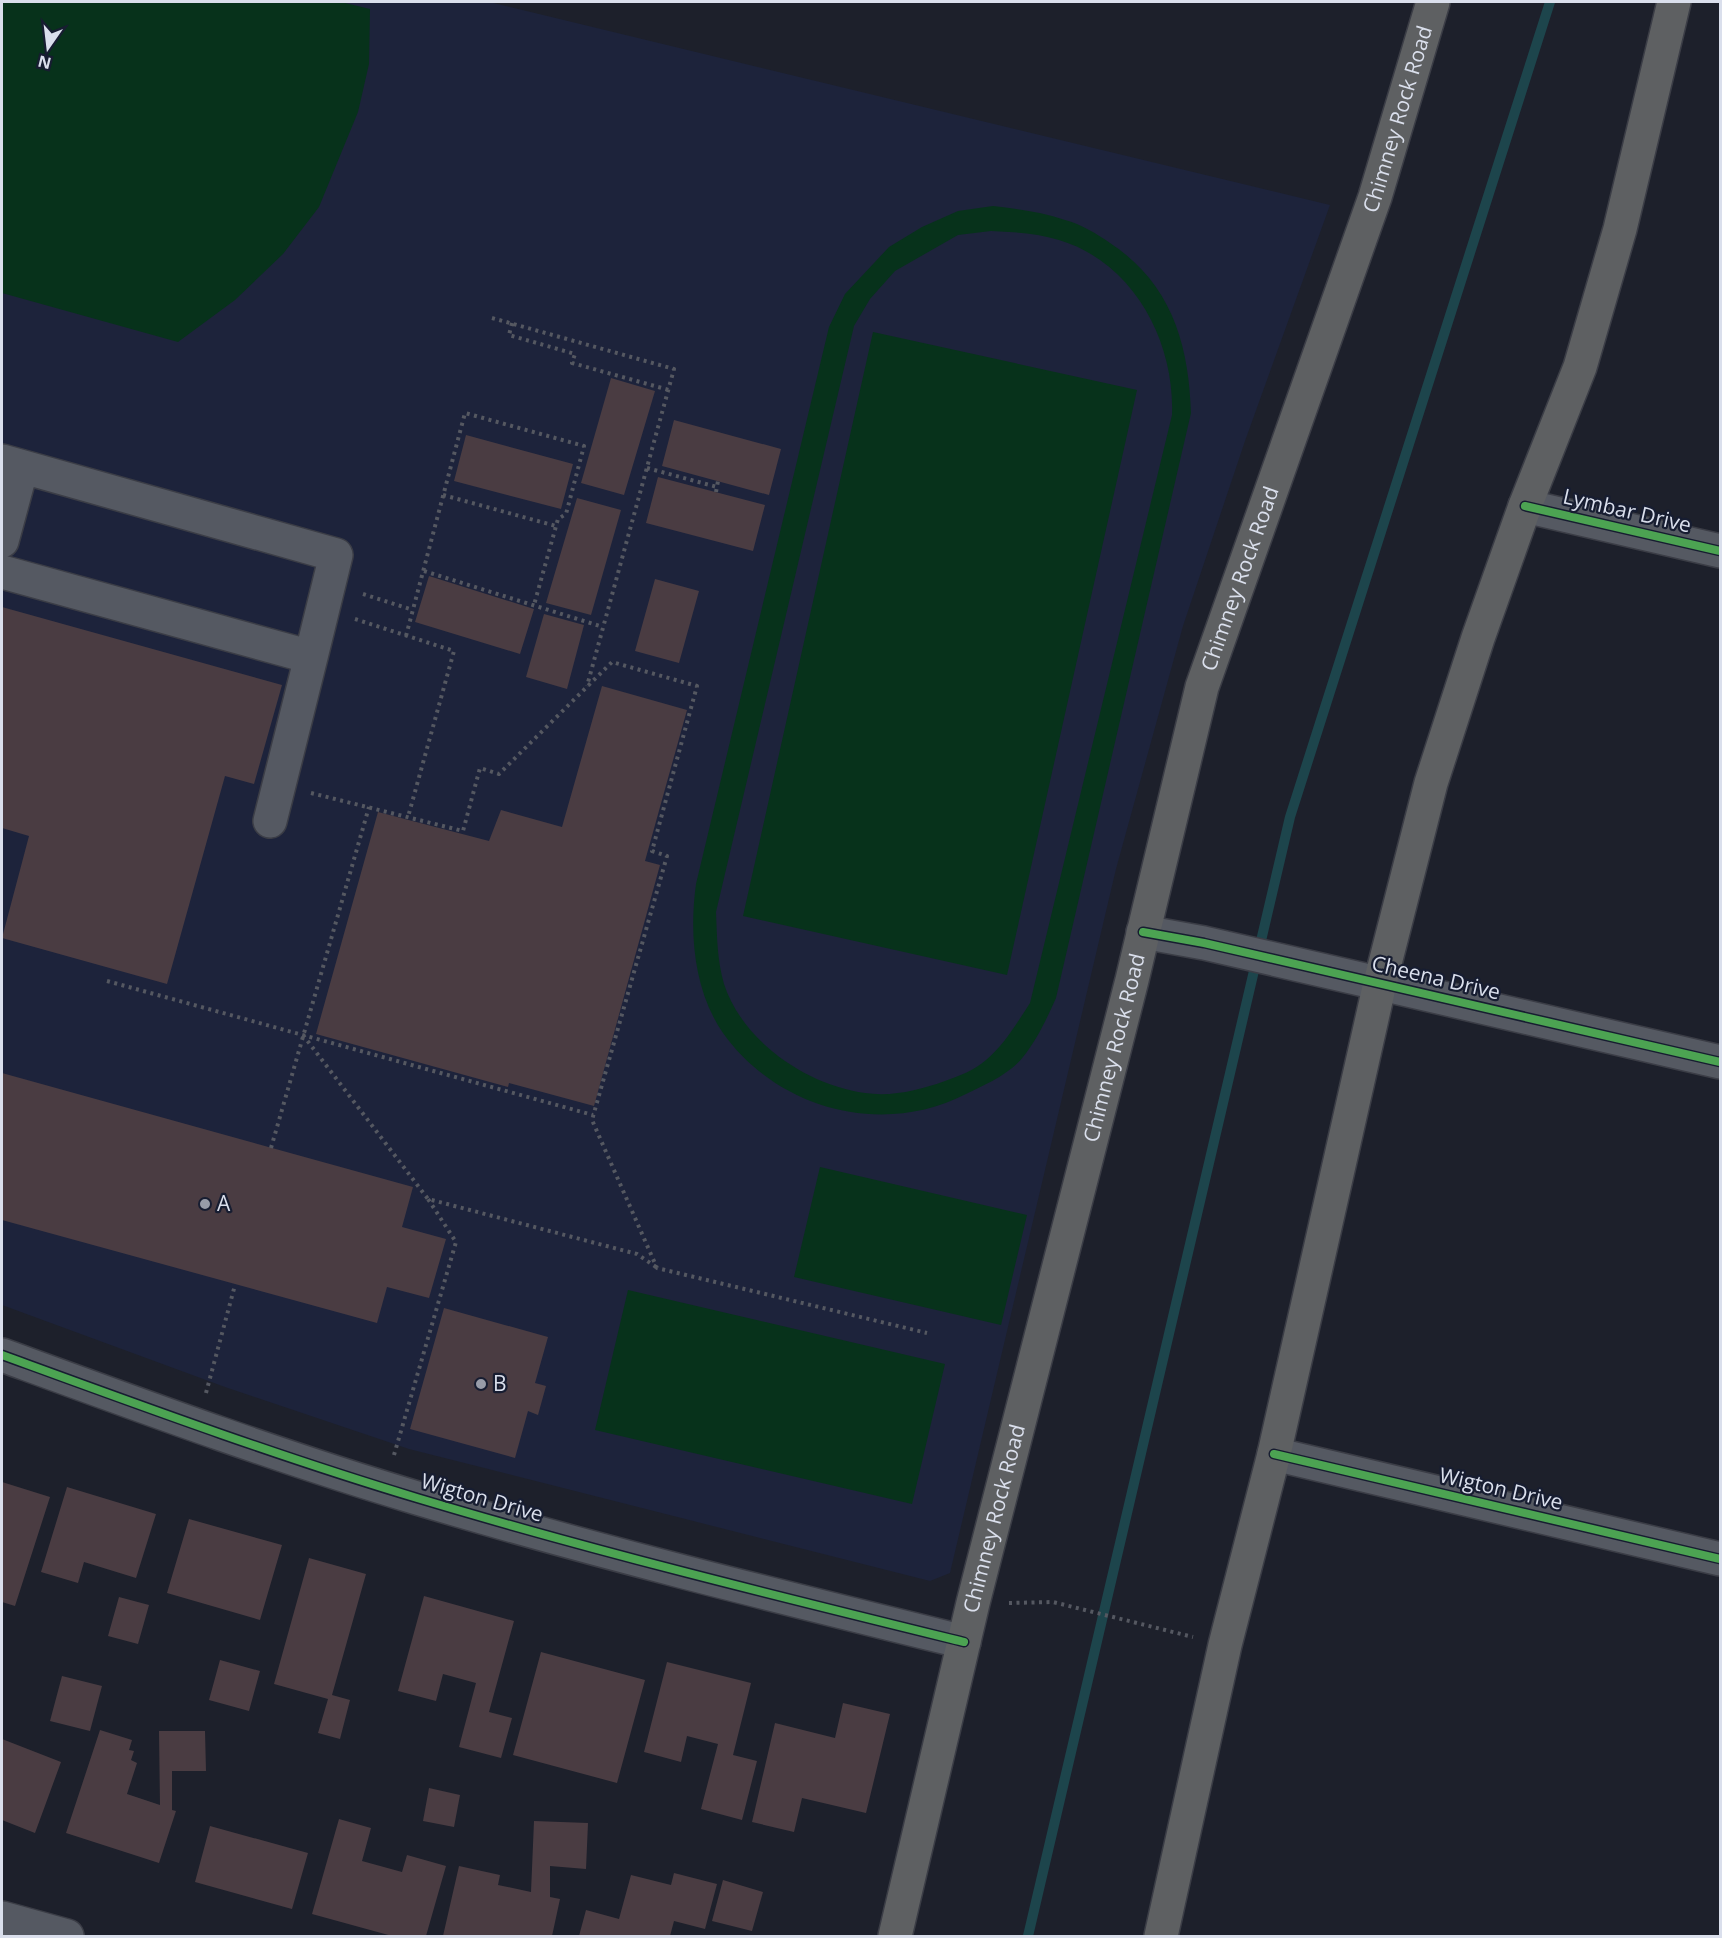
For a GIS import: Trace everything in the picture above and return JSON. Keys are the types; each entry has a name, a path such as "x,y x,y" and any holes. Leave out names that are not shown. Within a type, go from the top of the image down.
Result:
{"main road":[{"name":"Chimney Rock Road","path":"895,1936 973,1603 1143,932 1202,687 1375,197 1433,2"},
{"path":"1161,1936 1225,1645 1274,1454 1380,983 1431,783 1478,638 1525,506 1583,355 1620,229 1674,2"}],"street":[{"path":"2,542 12,464 329,582 270,821"},
{"name":"Lymbar Drive","path":"1525,506 1720,551"},
{"path":"2,572 311,657"},
{"name":"Cheena Drive","path":"1143,932 1204,942 1720,1062"},
{"name":"Wigton Drive","path":"2,1355 198,1426 385,1488 676,1571 964,1642"},
{"name":"Wigton Drive","path":"1274,1454 1720,1559"},
{"path":"2,1918 67,1936"}],"path":[{"path":"492,318 674,369 587,687"},
{"path":"512,323 509,335 575,354 572,363 669,390"},
{"path":"406,636 465,412 584,446 566,514 558,519 534,605"},
{"path":"647,468 718,484 716,492"},
{"path":"443,495 556,526"},
{"path":"424,571 603,627"},
{"path":"329,582 413,610"},
{"path":"329,582 406,636 454,651 408,817"},
{"path":"306,792 463,831 480,768 499,774 612,662 698,686 652,851 668,856 592,1120 657,1268"},
{"path":"271,1148 369,807"},
{"path":"107,981 593,1115"},
{"path":"303,1035 428,1198 456,1242 385,1488"},
{"path":"428,1198 637,1254 657,1268 927,1333"},
{"path":"198,1426 235,1285"},
{"path":"973,1603 1053,1602 1169,1631"}],"shaded area":[{"path":"2,2 489,2 1330,205 1245,441 1183,626 1116,869 950,1573 930,1581 409,1449 225,1387 2,1305"}],"green space":[{"path":"2,2 341,2 370,9 369,64 358,112 319,207 283,254 235,300 178,342 2,293"},
{"path":"993,206 1056,217 1089,230 1131,259 1162,296 1173,317 1186,363 1191,413 1053,1006 1023,1057 1011,1069 996,1078 934,1107 901,1113 867,1114 834,1109 802,1097 772,1081 746,1059 723,1033 713,1017 700,981 694,942 694,903 696,884 829,327 845,294 889,247 922,227 958,211","holes":["991,231 1025,233 1059,240 1085,251 1108,266 1128,286 1144,308 1157,333 1166,360 1171,387 1172,415 1030,1003 999,1048 972,1070 916,1090 885,1094 865,1093 821,1081 800,1070 762,1042 746,1024 733,1005 724,984 719,957 716,912 854,326 870,299 895,271 958,235"]},
{"path":"873,332 1137,390 1007,975 743,916"},
{"path":"820,1167 1027,1215 1001,1325 794,1277"},
{"path":"628,1290 945,1364 912,1504 595,1430"}],"building":[{"path":"611,378 655,391 624,495 581,483"},
{"path":"674,420 781,449 769,495 662,466"},
{"path":"466,435 573,464 561,509 454,481"},
{"path":"658,477 765,505 753,551 646,523"},
{"path":"577,498 621,510 591,615 546,603"},
{"path":"429,576 534,609 520,654 415,622"},
{"path":"655,579 699,591 679,663 635,651"},
{"path":"2,607 282,685 254,784 225,776 167,984 2,938 29,836 2,828"},
{"path":"544,614 584,625 567,689 526,677"},
{"path":"602,686 687,710 645,861 660,865 594,1106 509,1083 508,1087 316,1034 378,812 489,841 501,810 562,827"},
{"name":"A","path":"2,1073 413,1187 402,1227 446,1239 429,1298 387,1287 377,1323 2,1220"},
{"name":"B","path":"444,1308 548,1337 535,1383 546,1386 538,1415 528,1411 515,1458 410,1429"},
{"path":"2,1482 50,1497 15,1606 2,1602"},
{"path":"67,1487 156,1514 136,1578 84,1562 78,1583 41,1572"},
{"path":"189,1519 282,1545 260,1620 167,1593"},
{"path":"309,1558 366,1574 332,1695 350,1700 340,1739 318,1733 328,1699 274,1684"},
{"path":"424,1596 514,1621 489,1712 512,1718 501,1758 459,1747 476,1683 443,1674 436,1701 398,1691"},
{"path":"119,1597 149,1605 138,1644 108,1636"},
{"path":"541,1652 645,1680 617,1783 513,1755"},
{"path":"220,1660 260,1671 249,1711 209,1700"},
{"path":"667,1662 751,1683 733,1755 757,1761 742,1820 701,1809 718,1744 687,1736 681,1762 644,1752"},
{"path":"62,1676 102,1686 90,1731 50,1721"},
{"path":"843,1703 890,1714 866,1813 802,1798 794,1832 752,1822 775,1723 835,1738"},
{"path":"100,1730 132,1740 129,1750 134,1751 131,1760 137,1763 127,1794 160,1805 159,1731 205,1731 206,1771 172,1771 172,1810 176,1811 159,1863 66,1833"},
{"path":"2,1739 61,1762 35,1833 2,1820"},
{"path":"429,1788 460,1795 454,1827 423,1821"},
{"path":"339,1819 371,1828 362,1861 402,1872 407,1855 446,1866 426,1936 392,1936 312,1914"},
{"path":"534,1821 588,1823 586,1869 550,1866 550,1897 560,1899 552,1936 443,1936 459,1866 500,1875 498,1885 531,1892"},
{"path":"210,1826 308,1853 292,1909 195,1882"},
{"path":"674,1873 717,1884 705,1929 674,1921 670,1936 579,1936 586,1910 619,1919 631,1875 671,1885"},
{"path":"723,1880 763,1892 752,1931 712,1921"}],"waterway":[{"path":"1028,1936 1290,817 1550,2"}],"cycle path":[{"path":"1525,506 1720,551"},
{"path":"1143,932 1204,943 1720,1062"},
{"path":"2,1355 260,1447 417,1498 621,1555 964,1642"},
{"path":"1274,1454 1720,1559"}],"place":[{"name":"A","path":"205,1204"},
{"name":"B","path":"481,1384"}]}
